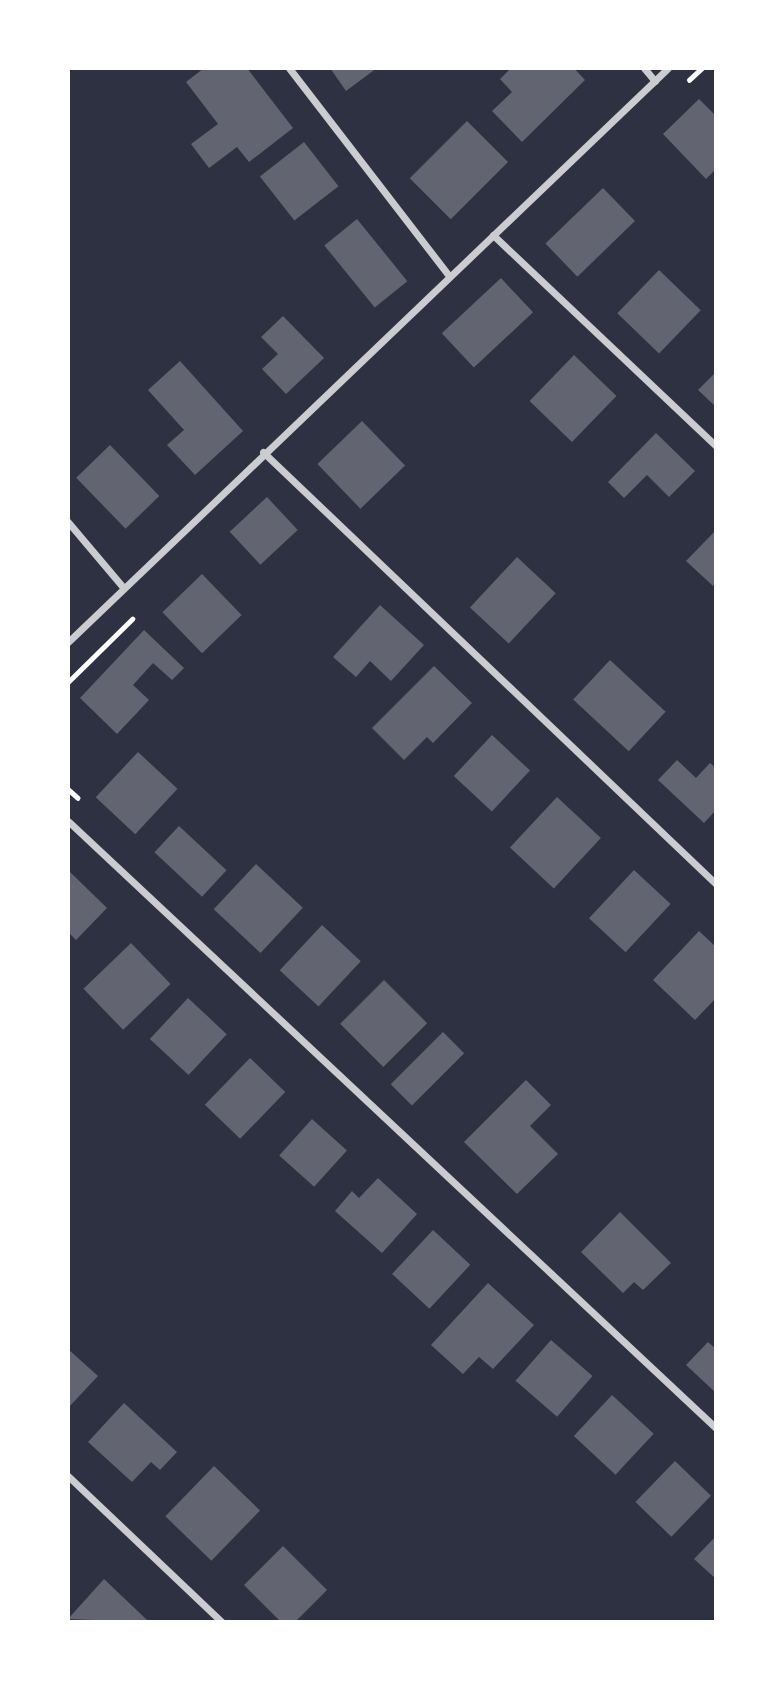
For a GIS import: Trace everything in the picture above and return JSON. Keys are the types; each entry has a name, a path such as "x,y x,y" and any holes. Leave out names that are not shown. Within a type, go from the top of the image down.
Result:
{"street":[{"path":"289,68 449,276"},
{"path":"645,68 655,81"},
{"path":"68,642 668,68"},
{"path":"493,235 716,446"},
{"path":"264,452 716,884"},
{"path":"68,522 123,587"},
{"path":"68,821 716,1428"},
{"path":"68,1476 222,1622"}],"building":[{"path":"204,68 247,68 293,128 249,162 237,147 209,168 191,144 218,124 186,82"},
{"path":"330,68 377,68 346,91"},
{"path":"511,68 574,68 585,80 522,142 492,111 512,92 500,79"},
{"path":"699,99 716,116 716,169 706,179 663,134"},
{"path":"467,121 508,162 451,219 410,178"},
{"path":"304,142 338,186 294,221 260,176"},
{"path":"603,188 635,221 577,277 545,244"},
{"path":"357,219 407,281 375,308 324,245"},
{"path":"659,270 701,310 659,353 617,313"},
{"path":"501,278 533,312 474,368 442,333"},
{"path":"283,316 324,358 286,394 262,369 278,354 261,337"},
{"path":"574,355 616,396 572,442 530,401"},
{"path":"180,361 243,431 195,475 167,445 184,430 148,390"},
{"path":"716,372 716,407 698,390"},
{"path":"362,421 405,466 360,509 317,464"},
{"path":"656,433 695,471 669,497 647,475 624,498 608,482"},
{"path":"110,445 159,496 126,529 76,478"},
{"path":"267,497 298,530 260,565 230,532"},
{"path":"716,530 716,583 713,586 686,561"},
{"path":"517,557 556,593 509,644 470,607"},
{"path":"202,574 242,615 202,653 162,612"},
{"path":"380,605 424,645 391,681 370,661 356,677 333,657"},
{"path":"144,630 184,668 172,680 153,663 133,685 149,700 117,734 80,698"},
{"path":"610,660 666,712 629,751 573,699"},
{"path":"434,666 472,703 433,743 427,737 404,760 372,728"},
{"path":"492,735 530,770 492,811 454,776"},
{"path":"138,752 177,789 135,834 96,797"},
{"path":"677,760 696,778 710,763 716,768 716,810 704,823 658,780"},
{"path":"557,797 601,838 554,888 510,847"},
{"path":"179,826 227,870 202,897 154,852"},
{"path":"256,864 303,908 261,953 214,909"},
{"path":"68,870 107,908 76,940 68,932"},
{"path":"634,870 671,904 626,952 589,918"},
{"path":"322,925 361,961 318,1006 280,970"},
{"path":"699,931 716,947 716,998 695,1020 653,980"},
{"path":"131,943 171,984 123,1030 84,989"},
{"path":"384,980 427,1023 383,1067 340,1024"},
{"path":"188,998 227,1034 189,1075 150,1039"},
{"path":"443,1032 464,1053 412,1106 391,1084"},
{"path":"250,1058 285,1092 240,1139 205,1105"},
{"path":"526,1080 551,1105 530,1126 558,1154 517,1194 464,1142"},
{"path":"312,1119 347,1150 314,1187 279,1155"},
{"path":"378,1178 417,1214 382,1253 335,1211 352,1191 359,1198"},
{"path":"620,1212 671,1263 643,1290 634,1282 623,1293 581,1252"},
{"path":"433,1230 470,1265 429,1309 392,1274"},
{"path":"488,1283 534,1325 493,1369 479,1357 463,1374 431,1345"},
{"path":"551,1340 593,1376 557,1417 516,1381"},
{"path":"708,1342 716,1349 716,1393 686,1365"},
{"path":"68,1349 98,1376 68,1408"},
{"path":"612,1395 654,1434 615,1475 574,1436"},
{"path":"124,1403 177,1452 160,1470 151,1462 132,1482 88,1442"},
{"path":"675,1461 711,1496 671,1537 635,1502"},
{"path":"214,1466 260,1510 211,1561 165,1516"},
{"path":"716,1536 716,1579 694,1559"},
{"path":"283,1546 327,1590 295,1622 281,1622 244,1585"},
{"path":"104,1579 147,1620 145,1622 68,1619"}]}
